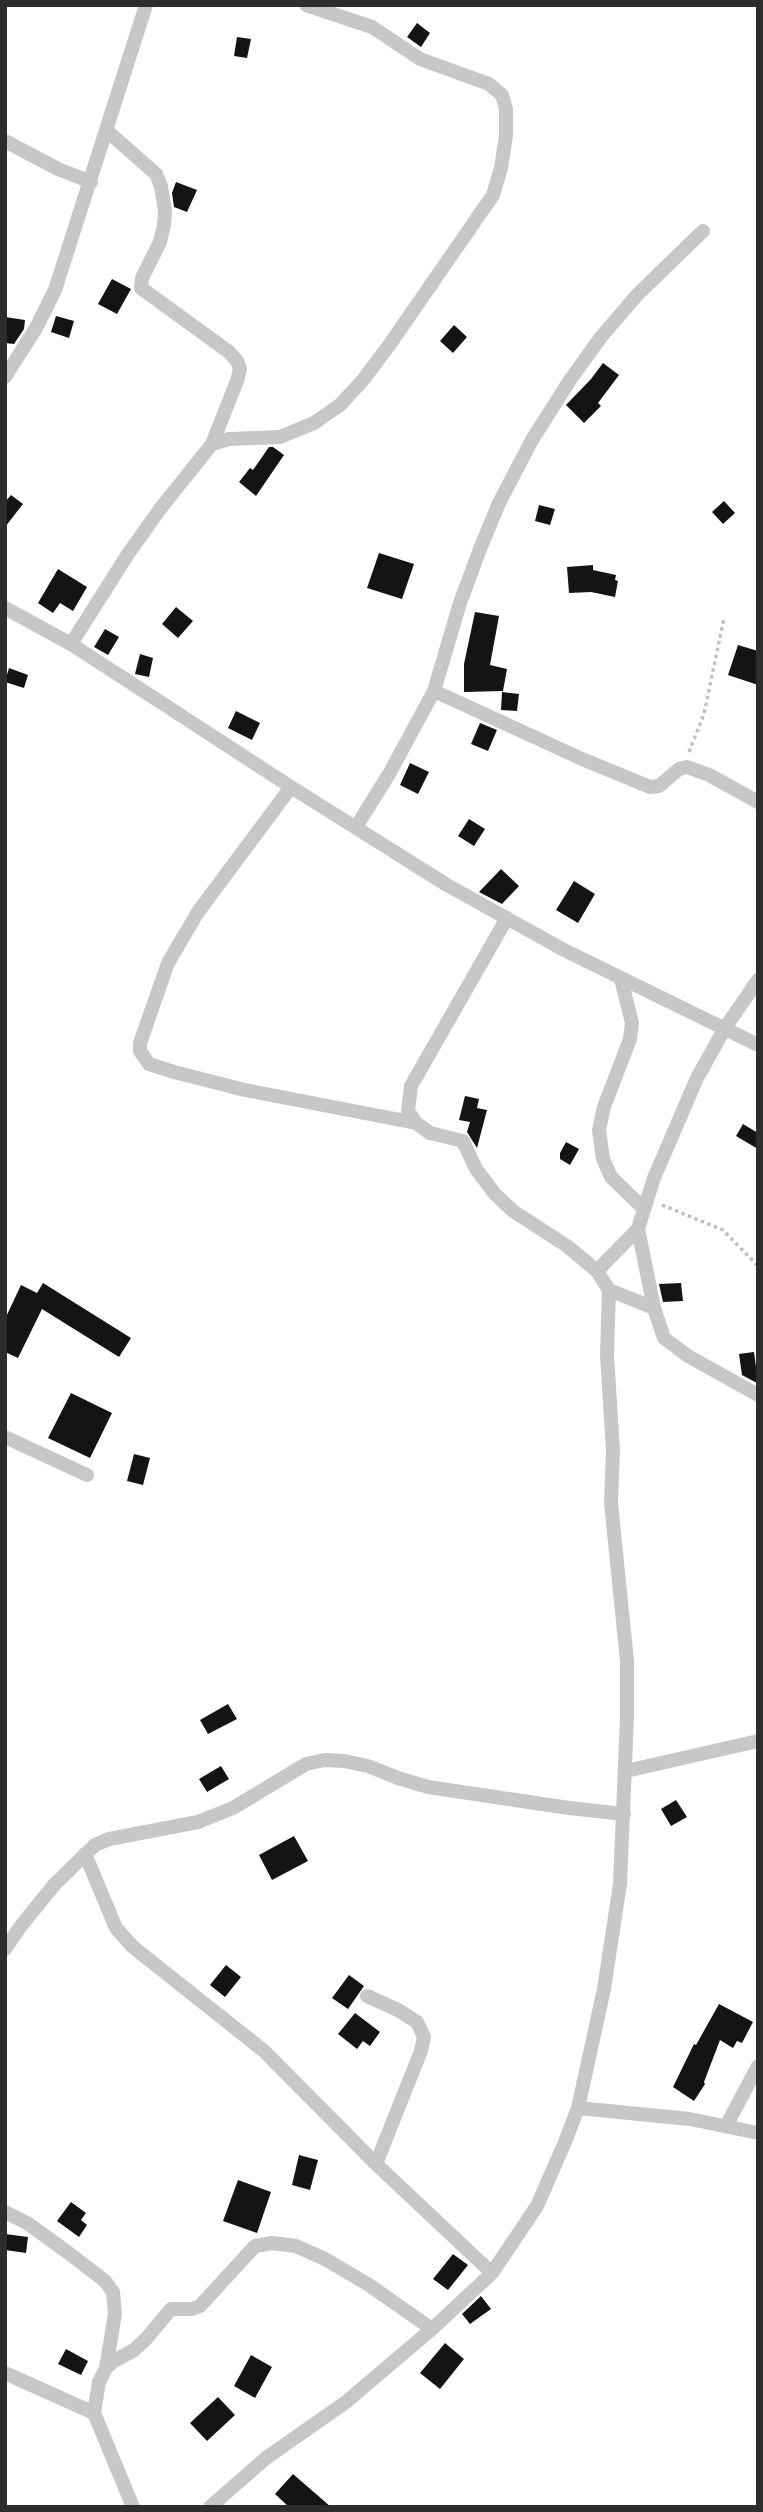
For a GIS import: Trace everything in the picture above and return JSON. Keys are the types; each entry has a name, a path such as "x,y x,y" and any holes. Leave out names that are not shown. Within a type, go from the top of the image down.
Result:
{"street":[{"path":"5,377 36,328 55,290 146,5"},
{"path":"212,444 229,439 280,437 314,423 340,405 363,380 470,232 493,195 501,168 506,136 506,109 502,95 489,84 420,59 372,27 306,5"},
{"path":"71,644 128,554 212,444 240,369 229,352 141,288 142,278 160,242 164,225 161,186 156,174 106,130"},
{"path":"5,141 58,169 91,182"},
{"path":"356,827 434,691 460,603 480,548 499,503 532,440 601,337 638,294 703,231"},
{"path":"5,608 71,644 447,885 564,950 758,1045"},
{"path":"434,691 650,787 659,786 683,767 709,775 758,802"},
{"path":"291,787 192,922 168,964 140,1043 140,1051 149,1064 174,1072 245,1090 416,1123"},
{"path":"210,2507 266,2458 346,2402 432,2329 492,2273 537,2206 578,2108 613,1935 620,1884 624,1814 626,1661 611,1503 613,1450 607,1355 609,1290 597,1271 495,1194 476,1169 463,1141 430,1133 416,1123 408,1111 411,1086 507,918"},
{"path":"621,979 632,1023 630,1039 604,1107 599,1130 603,1159 611,1177 645,1204"},
{"path":"758,981 725,1028 697,1077 645,1204 638,1229 654,1308 664,1338 758,1395"},
{"path":"597,1271 638,1229"},
{"path":"609,1290 654,1308"},
{"path":"5,1437 87,1475"},
{"path":"626,1771 758,1741"},
{"path":"5,1949 54,1885 95,1845 109,1839 198,1822 233,1808 306,1764 325,1760 368,1766 428,1787 624,1814"},
{"path":"85,1854 116,1928 133,1947 264,2051 376,2164 492,2273"},
{"path":"367,1996 417,2022 424,2037 421,2051 376,2164"},
{"path":"726,2126 758,2066"},
{"path":"578,2108 669,2116 758,2133"},
{"path":"5,2212 27,2223 66,2251 105,2281 113,2292 115,2314 106,2368 99,2382 94,2413 133,2507"},
{"path":"106,2368 134,2350 171,2309 192,2309 200,2306 255,2246 272,2243 296,2246 325,2259 369,2285 432,2329"},
{"path":"5,2373 94,2413"}],"path":[{"path":"683,767 704,714 724,618"},
{"path":"645,1204 723,1230 758,1266"}],"building":[{"path":"417,23 430,33 421,47 407,37"},
{"path":"237,37 251,39 247,58 234,56"},
{"path":"176,182 197,190 187,212 174,207 172,193"},
{"path":"112,279 131,289 117,314 98,304"},
{"path":"56,316 74,321 69,338 51,332"},
{"path":"5,317 25,320 24,329 14,344 5,343"},
{"path":"454,325 467,337 453,353 440,341"},
{"path":"603,363 619,375 598,403 601,406 584,423 566,405"},
{"path":"269,447 284,455 256,496 239,482 250,468 253,470"},
{"path":"11,495 23,504 5,527 5,502"},
{"path":"724,501 735,513 723,524 712,512"},
{"path":"539,505 555,509 550,525 535,521"},
{"path":"379,553 414,564 402,599 367,588"},
{"path":"593,565 593,570 616,575 615,580 618,581 615,597 591,592 569,593 567,567"},
{"path":"58,569 87,587 73,611 60,603 53,613 38,603"},
{"path":"176,607 193,621 178,638 162,624"},
{"path":"475,612 499,616 490,665 507,669 503,691 464,692 464,664"},
{"path":"105,629 119,637 108,655 94,647"},
{"path":"738,645 758,651 758,685 728,675"},
{"path":"140,654 153,658 149,677 135,674"},
{"path":"9,668 28,675 24,688 5,682"},
{"path":"502,692 519,694 517,711 501,710"},
{"path":"236,711 260,723 252,740 228,728"},
{"path":"480,723 497,730 488,751 471,744"},
{"path":"410,763 429,772 418,794 400,785"},
{"path":"469,819 485,829 474,846 458,836"},
{"path":"501,869 519,886 502,904 479,892"},
{"path":"574,881 595,894 578,923 556,910"},
{"path":"465,1096 479,1099 477,1108 487,1110 477,1148 467,1132 470,1122 459,1120"},
{"path":"743,1124 758,1133 758,1149 736,1136"},
{"path":"566,1142 579,1149 570,1165 560,1159"},
{"path":"43,1283 131,1338 119,1357 42,1309 18,1358 5,1352 5,1319 21,1285 37,1293"},
{"path":"681,1283 683,1301 663,1302 659,1284"},
{"path":"754,1352 758,1382 742,1375 739,1354"},
{"path":"71,1393 112,1413 90,1458 48,1438"},
{"path":"134,1454 150,1458 143,1485 127,1481"},
{"path":"228,1704 237,1719 208,1734 200,1720"},
{"path":"221,1766 229,1779 207,1792 199,1779"},
{"path":"676,1800 687,1817 671,1826 661,1809"},
{"path":"294,1836 308,1861 272,1880 259,1855"},
{"path":"226,1965 241,1977 225,1997 210,1985"},
{"path":"349,1975 364,1986 348,2009 332,1998"},
{"path":"719,2004 753,2022 742,2043 737,2041 733,2048 720,2040 705,2084 694,2101 673,2087 694,2044 696,2045"},
{"path":"355,2013 380,2032 370,2046 363,2041 357,2049 338,2034"},
{"path":"299,2155 318,2160 310,2190 292,2185"},
{"path":"238,2180 271,2192 257,2233 223,2221"},
{"path":"71,2202 86,2213 81,2220 87,2225 79,2237 57,2221"},
{"path":"5,2234 28,2237 26,2253 5,2250"},
{"path":"453,2254 468,2265 448,2290 433,2279"},
{"path":"481,2296 491,2309 470,2324 462,2314"},
{"path":"445,2343 464,2359 440,2389 420,2373"},
{"path":"66,2349 88,2361 81,2375 58,2364"},
{"path":"251,2355 272,2367 255,2398 234,2386"},
{"path":"218,2397 235,2415 207,2441 190,2423"},
{"path":"293,2474 331,2507 289,2507 275,2494"}]}
